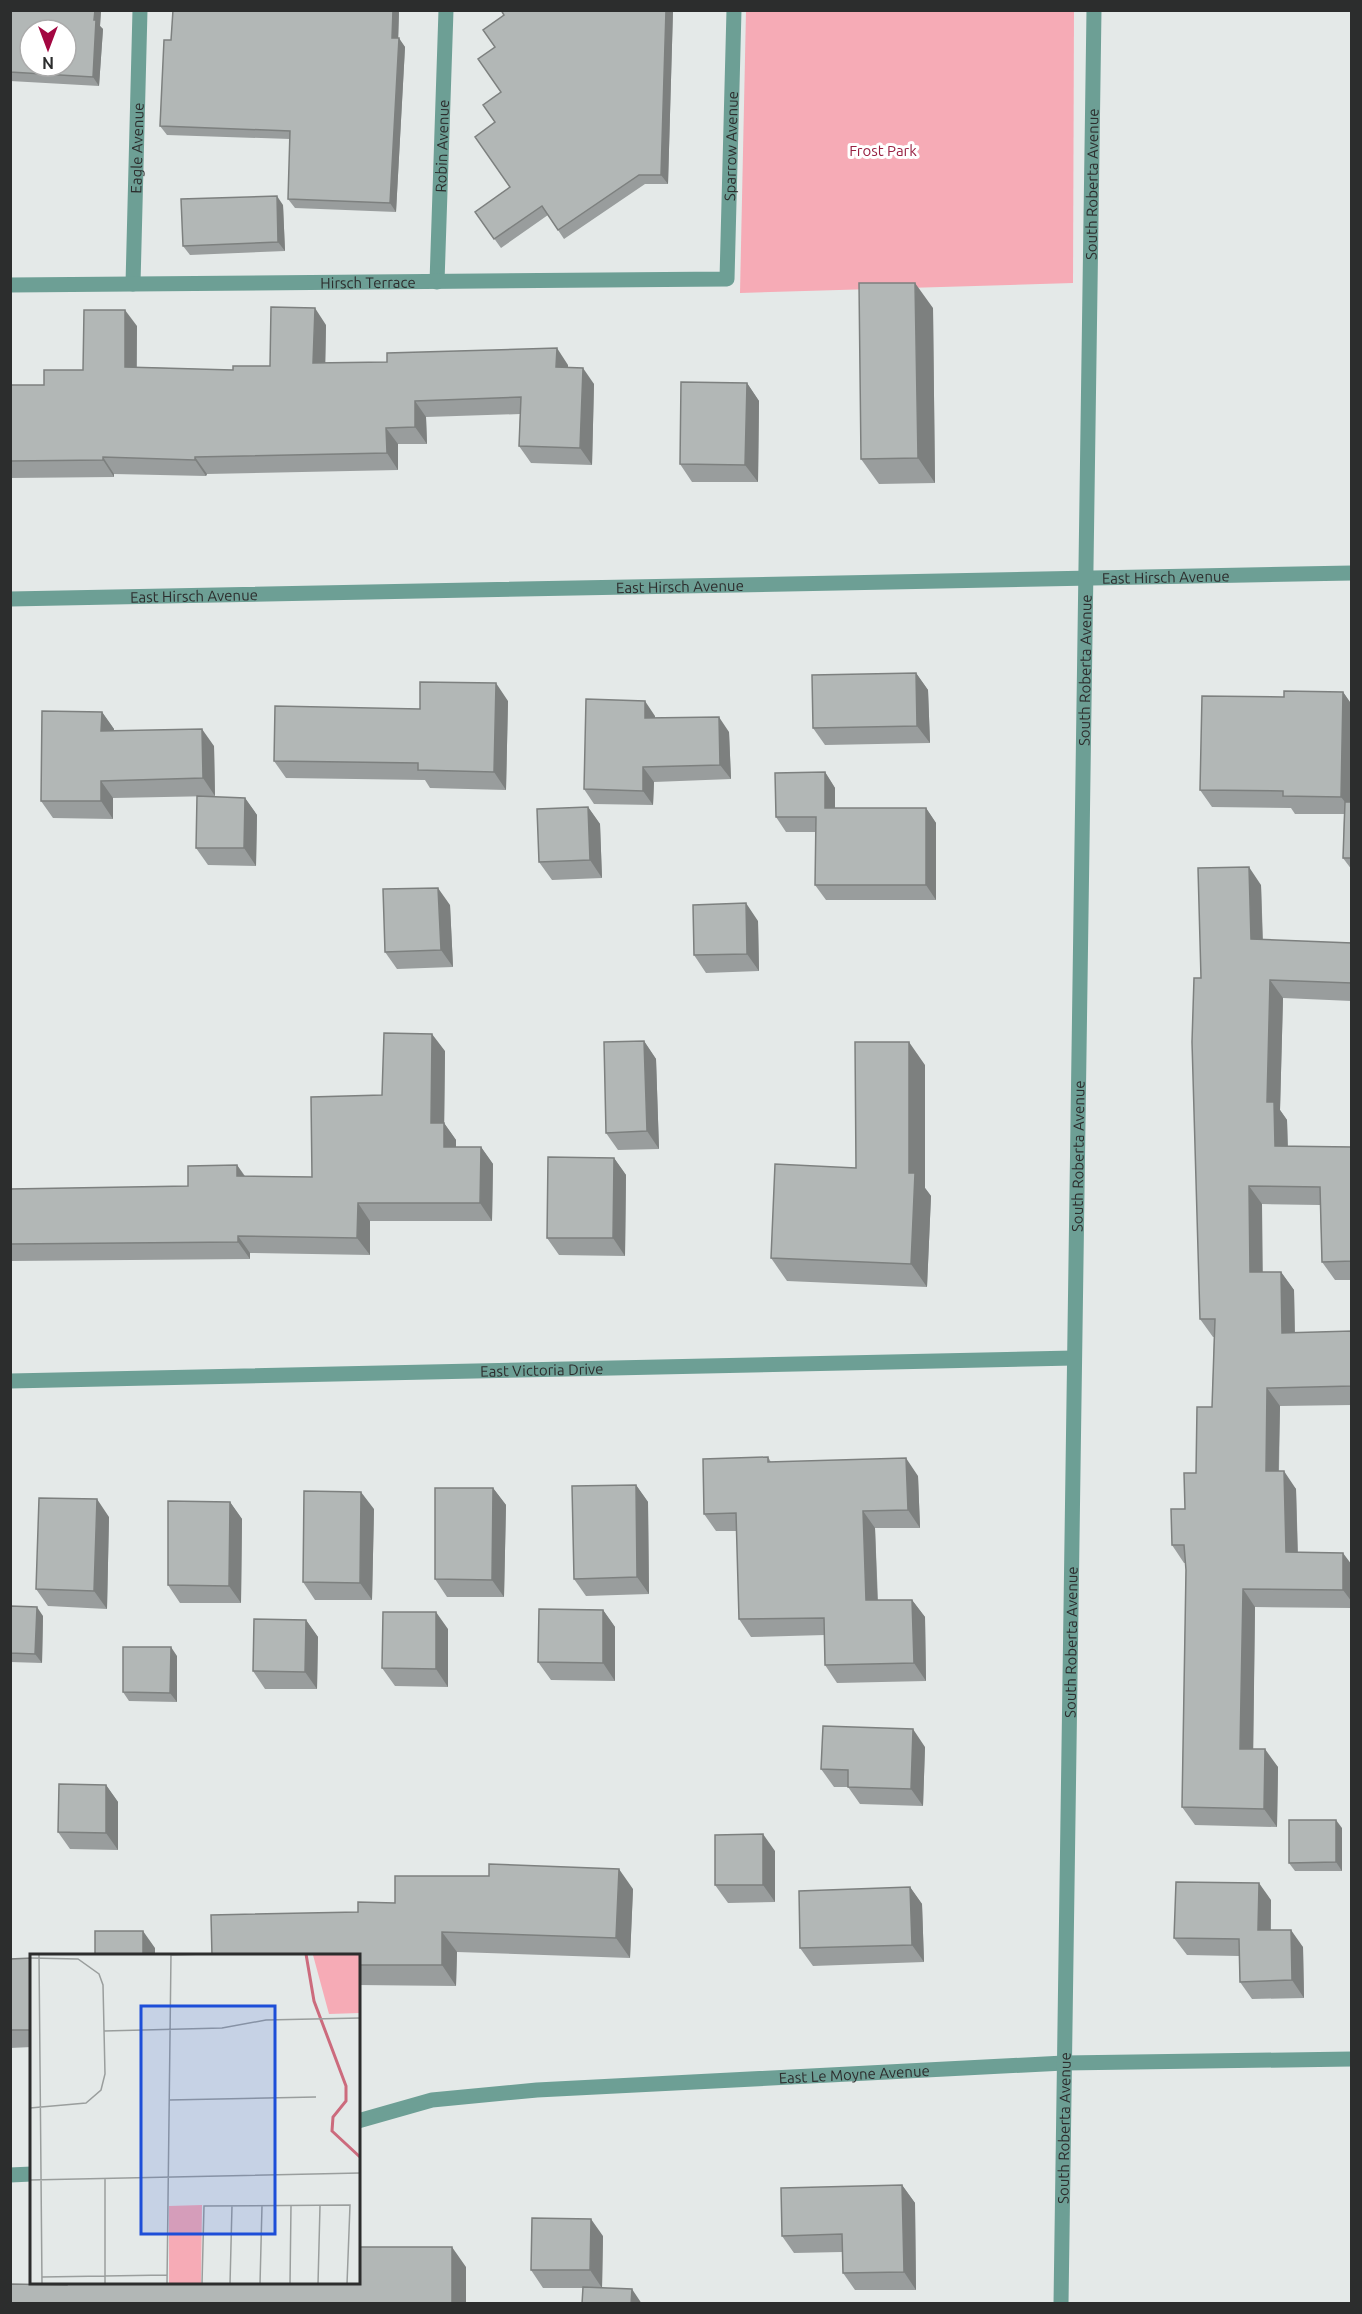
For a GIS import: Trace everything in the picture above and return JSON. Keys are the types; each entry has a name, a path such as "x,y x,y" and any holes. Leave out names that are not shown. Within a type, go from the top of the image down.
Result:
{"street":[{"name":"Eagle Avenue","path":"133,284 140,10"},
{"name":"Robin Avenue","path":"437,282 446,10"},
{"name":"Sparrow Avenue","path":"727,279 734,10"},
{"name":"South Roberta Avenue","path":"1061,2304 1094,10"},
{"name":"Hirsch Terrace","path":"10,285 727,279"},
{"name":"East Hirsch Avenue","path":"10,599 1352,573"},
{"name":"East Victoria Drive","path":"10,1381 1074,1358"},
{"name":"East Le Moyne Avenue","path":"360,2120 432,2100 537,2090 1064,2063 1352,2059"},
{"path":"10,2175 30,2174"}],"green space":[{"name":"Frost Park","path":"746,11 1074,11 1073,283 740,293"}],"building":[{"path":"10,10 95,10 93,77 78,76 78,18 18,18 18,72 10,72"},
{"path":"173,10 393,10 392,38 399,38 390,203 288,199 290,131 160,126 164,40 171,40"},
{"path":"501,10 666,10 661,175 639,175 558,230 542,206 494,239 475,212 510,187 475,137 495,122 483,105 501,92 478,59 495,47 483,30 504,15"},
{"path":"277,196 278,242 183,246 181,199"},
{"path":"859,283 915,283 918,458 861,459"},
{"path":"271,307 315,308 313,363 387,362 387,353 557,348 556,367 583,368 580,448 519,446 521,397 415,401 415,427 386,428 387,453 195,457 195,460 103,457 103,460 10,461 10,385 44,385 44,370 83,370 84,310 125,310 125,367 233,370 233,366 270,366"},
{"path":"681,382 747,383 745,465 680,464"},
{"path":"916,673 917,726 813,728 812,675"},
{"path":"420,682 496,683 494,772 418,770 418,763 274,761 275,706 420,709"},
{"path":"1284,691 1343,692 1341,797 1283,796 1283,791 1200,790 1202,696 1284,697"},
{"path":"586,699 645,701 645,718 719,717 720,765 643,767 643,791 584,789"},
{"path":"42,711 102,712 101,731 202,729 203,778 101,781 101,801 41,801"},
{"path":"825,772 825,808 926,808 926,885 815,885 816,817 776,817 775,773"},
{"path":"197,796 245,798 244,848 196,848"},
{"path":"1345,802 1352,802 1352,858 1343,858"},
{"path":"588,807 590,860 539,862 537,809"},
{"path":"1249,867 1251,939 1352,943 1352,983 1270,980 1267,1102 1274,1102 1275,1146 1352,1147 1352,1261 1322,1262 1320,1187 1249,1186 1250,1272 1281,1272 1282,1333 1352,1331 1352,1386 1267,1388 1266,1471 1284,1471 1286,1552 1343,1553 1343,1590 1243,1589 1240,1749 1265,1749 1264,1809 1182,1807 1186,1570 1184,1545 1172,1545 1171,1509 1185,1509 1184,1473 1196,1473 1197,1407 1212,1407 1215,1319 1200,1319 1192,1042 1194,978 1201,978 1198,868"},
{"path":"438,888 441,950 385,952 383,889"},
{"path":"746,903 747,954 694,955 693,905"},
{"path":"384,1033 432,1034 431,1123 444,1123 444,1147 481,1147 480,1203 358,1203 357,1238 238,1236 238,1242 10,1244 10,1189 188,1186 188,1166 237,1165 237,1176 312,1177 311,1097 382,1095"},
{"path":"644,1041 647,1131 606,1133 604,1042"},
{"path":"855,1042 909,1042 909,1173 915,1173 911,1264 771,1258 775,1164 856,1168"},
{"path":"548,1157 614,1158 613,1238 547,1238"},
{"path":"768,1457 768,1462 906,1458 908,1510 863,1511 866,1600 912,1600 914,1663 825,1665 824,1618 739,1619 736,1513 704,1514 703,1459"},
{"path":"636,1485 637,1577 574,1579 572,1486"},
{"path":"435,1488 493,1488 492,1580 435,1579"},
{"path":"304,1491 361,1492 360,1583 303,1582"},
{"path":"39,1498 97,1499 94,1591 36,1589"},
{"path":"168,1501 230,1502 229,1586 168,1585"},
{"path":"10,1606 37,1607 35,1654 10,1653"},
{"path":"539,1609 603,1610 603,1663 538,1662"},
{"path":"383,1612 436,1612 436,1669 382,1668"},
{"path":"254,1619 306,1620 305,1672 253,1671"},
{"path":"123,1647 171,1647 170,1693 123,1692"},
{"path":"823,1726 913,1729 911,1789 848,1787 848,1770 821,1769"},
{"path":"59,1784 106,1785 106,1833 58,1832"},
{"path":"1289,1820 1336,1820 1336,1862 1289,1863"},
{"path":"763,1834 763,1885 715,1885 715,1835"},
{"path":"489,1864 619,1869 616,1938 442,1932 442,1965 360,1965 360,1954 212,1954 211,1915 358,1912 358,1902 395,1903 395,1876 489,1876"},
{"path":"1176,1882 1259,1883 1258,1930 1291,1930 1292,1980 1240,1982 1239,1939 1174,1938"},
{"path":"910,1887 912,1945 800,1948 799,1891"},
{"path":"95,1931 143,1931 143,1954 95,1954"},
{"path":"30,1958 30,2030 10,2030 10,1959"},
{"path":"902,2185 904,2272 843,2273 842,2234 782,2236 781,2188"},
{"path":"532,2218 591,2219 590,2270 531,2270"},
{"path":"360,2247 452,2247 452,2304 10,2304 10,2284 360,2284"},
{"path":"583,2287 632,2289 631,2304 582,2304"}]}
